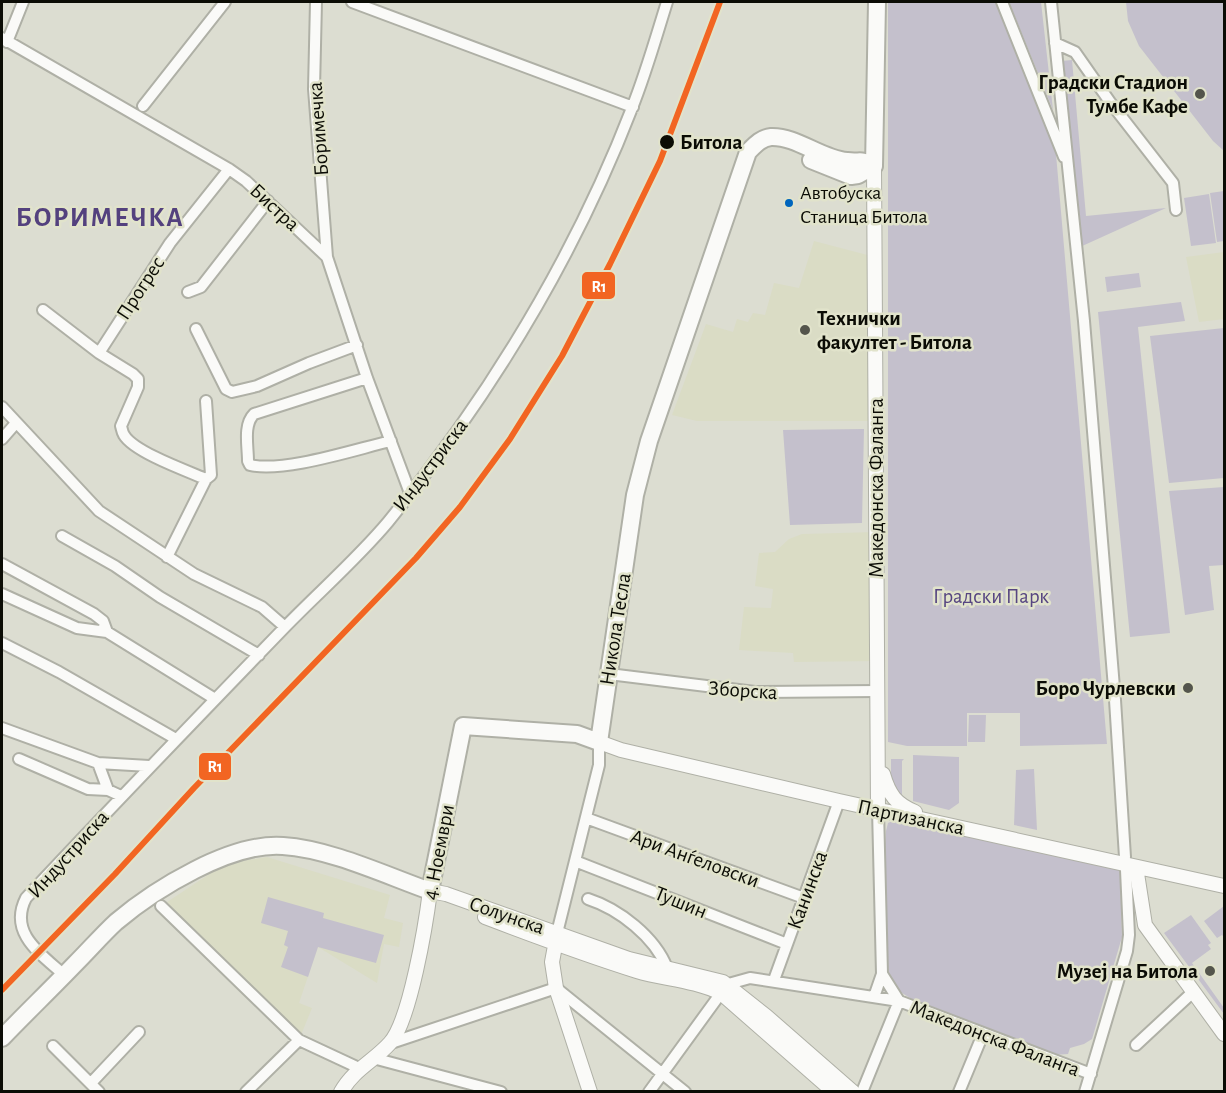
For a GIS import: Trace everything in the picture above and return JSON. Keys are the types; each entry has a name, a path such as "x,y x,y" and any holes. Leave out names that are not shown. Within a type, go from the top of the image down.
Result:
{"main road":[{"name":"Македонска Фаланга","path":"874,166 877,2"},
{"name":"Никола Тесла","path":"599,742 635,495 649,441 748,152 759,141 769,137 783,139 847,161 862,160 874,166"},
{"name":"4. Ноември","path":"430,891 463,726 577,734 599,742"},
{"path":"2,1038 117,922 153,895 201,866 230,853 254,846 282,846 320,852 430,891"}],"street":[{"path":"4,40 23,2"},
{"path":"143,106 225,2"},
{"name":"Боримечка","path":"316,2 314,89 327,257"},
{"path":"352,2 633,107"},
{"name":"Индустриска","path":"64,975 26,937 21,924 20,910 26,898 149,766 385,524 471,410 524,331 576,236 633,107 667,2"},
{"path":"1002,2 1068,169"},
{"path":"1051,2 1086,344 1115,700 1125,857"},
{"name":"Бистра","path":"4,40 229,169 246,181 327,257 367,378 410,493"},
{"path":"1055,43 1075,52 1128,127 1173,183 1176,210"},
{"name":"Македонска Фаланга","path":"874,166 878,810 882,974 874,997 899,1001 1085,1072"},
{"name":"Прогрес","path":"99,353 170,243 229,169"},
{"path":"188,292 201,287 268,201"},
{"path":"43,310 99,353 138,379 138,387 121,426 124,436 133,444 165,462 206,479"},
{"path":"196,330 226,389 232,392 257,386 357,345"},
{"path":"367,378 254,414 248,426 248,461 250,465 256,466 285,466 391,441"},
{"path":"167,557 206,479 211,475 206,401"},
{"path":"2,406 93,506 194,574 262,607 285,627"},
{"path":"2,439 16,423"},
{"path":"62,536 259,655"},
{"path":"2,564 94,614 103,621 107,632"},
{"path":"2,594 77,628 107,632 215,699"},
{"path":"2,643 70,678 176,739"},
{"name":"Зборска","path":"609,674 755,692 878,691"},
{"path":"2,728 98,763 149,766"},
{"name":"Партизанска","path":"599,742 621,750 942,823 1131,869 1224,886"},
{"name":"Никола Тесла","path":"590,1092 556,988 552,962 599,765 599,742"},
{"path":"19,759 88,789 108,790 121,796"},
{"path":"879,760 886,787 894,800 942,823"},
{"path":"98,763 108,790"},
{"name":"Канинска","path":"774,980 839,801"},
{"name":"Ари Анѓеловски","path":"586,818 804,898"},
{"name":"Тушин","path":"575,861 787,944"},
{"path":"1131,869 1145,925 1224,1034"},
{"path":"1085,1092 1085,1072 1127,951 1130,935 1131,869"},
{"name":"Солунска","path":"430,891 446,894 637,971 725,989 834,1092"},
{"name":"4. Ноември","path":"341,1092 359,1068 391,1043 403,1017 430,891"},
{"path":"588,899 607,905 623,917 656,948 667,968"},
{"path":"161,906 299,1040 359,1068"},
{"name":"Солунска","path":"556,938 667,968 707,976 853,1092"},
{"name":"Македонска Фаланга","path":"882,974 899,1001"},
{"path":"649,1092 725,989 743,978 774,980 874,997"},
{"path":"391,1043 556,988 685,1092"},
{"path":"1136,1045 1193,992"},
{"path":"862,1092 899,1001"},
{"path":"52,1046 95,1087 139,1032"},
{"path":"959,1092 983,1034"},
{"path":"246,1092 299,1040"},
{"path":"373,1058 501,1092"},
{"path":"455,1080 460,1092"}],"shaded area":[{"name":"Технички факултет - Битола","path":"814,241 875,257 876,421 697,421 672,415 706,324 733,332 737,319 748,322 753,313 765,315 774,283 799,288"},
{"path":"1224,252 1224,319 1199,322 1186,257"},
{"path":"877,532 878,661 794,662 793,653 739,650 744,607 771,608 773,589 755,586 759,553 775,552 789,539 802,534"},
{"path":"267,857 390,895 384,918 403,923 399,947 384,944 377,983 318,947 299,1003 312,1008 299,1040 161,906 214,871 235,862"}],"green space":[{"name":"Градски Парк","path":"888,2 996,2 1056,154 1107,744 1020,746 1020,713 967,713 967,746 907,746 888,742"},
{"path":"1009,2 1041,2 1053,110"},
{"name":"Градски Стадион Тумбе Кафе","path":"1126,2 1224,2 1224,151 1213,141 1139,46 1128,21"},
{"path":"1072,60 1086,216 1166,208 1080,247 1061,61"},
{"path":"1224,191 1224,241 1217,242 1210,193"},
{"path":"1209,194 1216,243 1191,246 1184,198"},
{"path":"1139,273 1141,287 1107,292 1105,277"},
{"path":"1181,302 1185,321 1138,327 1170,633 1130,637 1098,312"},
{"path":"1224,328 1224,478 1169,483 1150,336"},
{"path":"864,429 862,523 790,525 783,430"},
{"path":"1224,487 1224,565 1209,566 1214,610 1185,615 1169,491"},
{"path":"969,715 986,715 985,742 968,742"},
{"path":"913,755 959,757 959,803 949,810 913,801"},
{"path":"891,759 904,759 902,761 902,797 899,797 891,782"},
{"path":"1034,769 1037,830 1014,825 1016,770"},
{"path":"897,819 1120,869 1122,937 1092,1039 1070,1048 1068,1054 1053,1055 915,1001 895,987 889,974 887,956 884,886 886,831 888,823"},
{"path":"268,897 324,913 323,918 384,935 376,963 318,947 308,977 281,967 288,947 284,945 288,931 261,923"},
{"path":"1224,906 1224,937 1222,935 1217,938 1204,921"},
{"path":"1191,915 1211,943 1208,945 1211,949 1192,963 1224,1008 1224,1014 1164,933"}],"transit line":[{"name":"R1","path":"2,990 416,558 460,507 510,439 562,356 660,161 720,2"}],"place":[{"name":"Градски Стадион Тумбе Кафе","path":"1200,94"},
{"name":"Битола","path":"667,142"},
{"name":"Автобуска Станица Битола","path":"789,203"},
{"name":"Технички факултет - Битола","path":"805,330"},
{"name":"Боро Чурлевски","path":"1188,688"},
{"name":"Музеј на Битола","path":"1210,971"}],"district":[{"name":"БОРИМЕЧКА","path":"100,217"}]}
